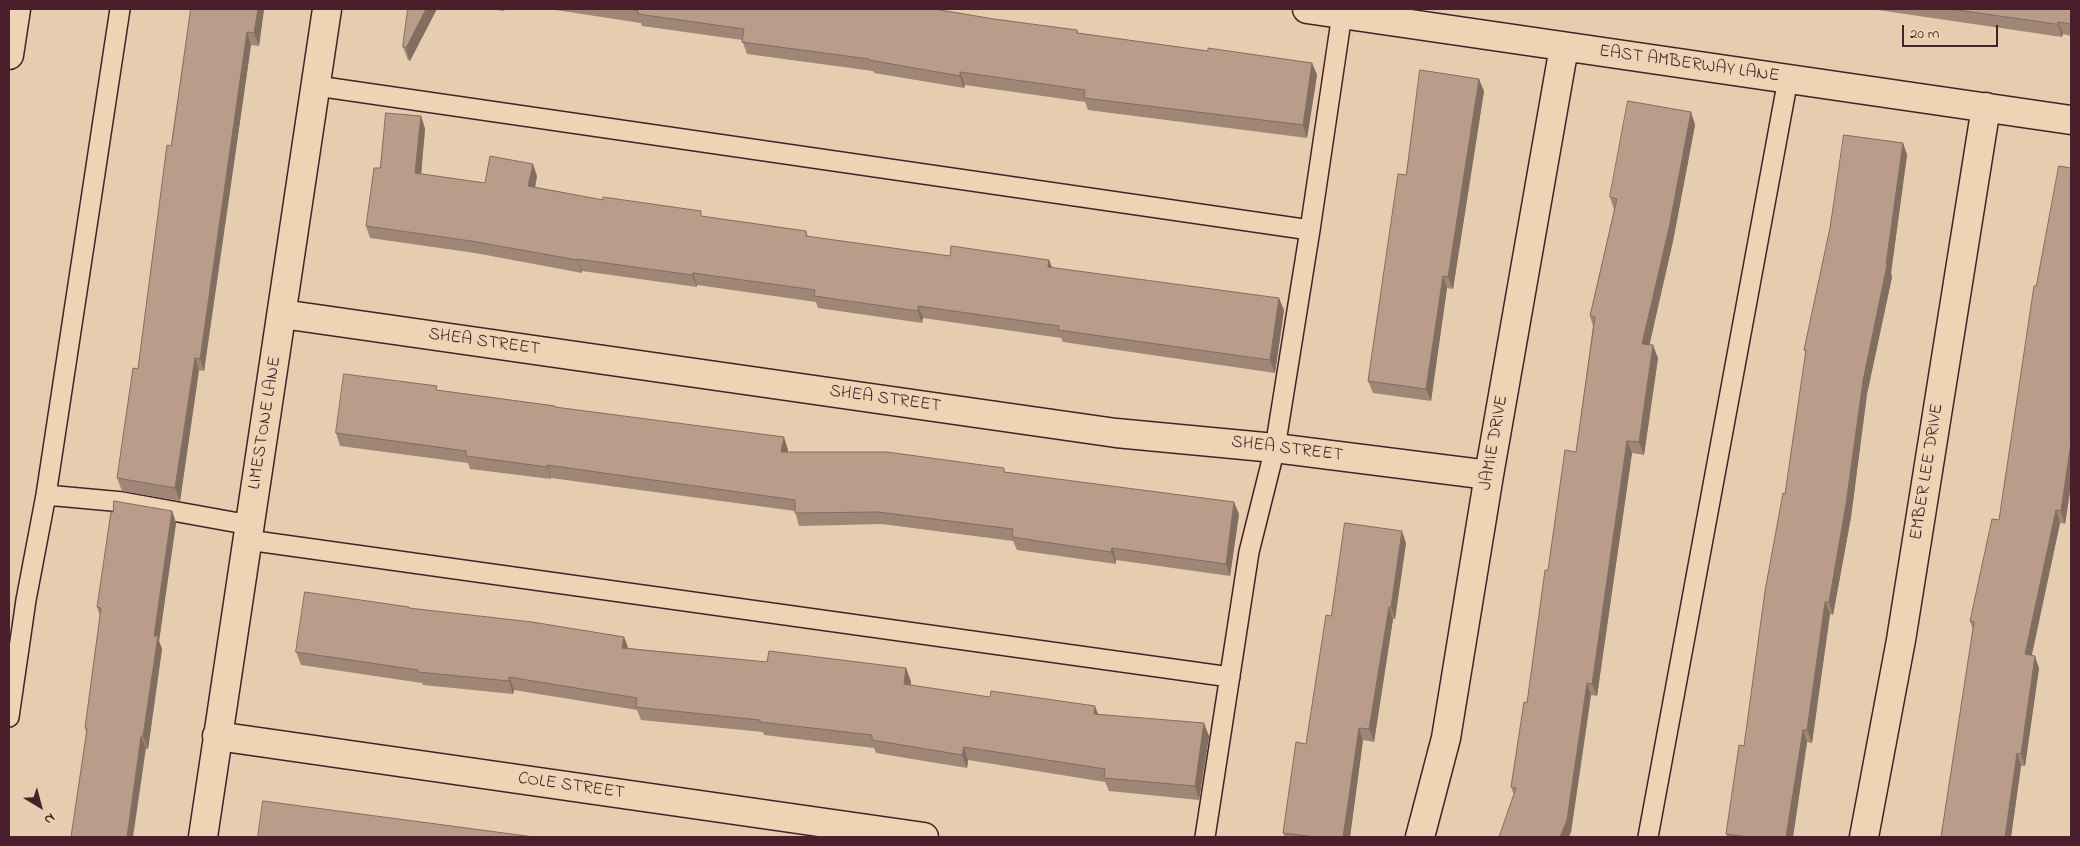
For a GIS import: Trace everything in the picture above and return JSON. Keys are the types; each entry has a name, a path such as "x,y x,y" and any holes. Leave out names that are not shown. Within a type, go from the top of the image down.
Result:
{"street":[{"path":"9,53 16,9"},
{"name":"LIMESTONE LANE","path":"203,837 317,86 327,9"},
{"name":"EAST AMBERWAY LANE","path":"1308,9 1348,13 1564,47 2071,120"},
{"name":"JAMIE DRIVE","path":"1420,837 1446,738 1489,475 1564,47"},
{"name":"EMBER LEE DRIVE","path":"1864,837 1902,640 1986,107"},
{"name":"SHEA STREET","path":"282,314 1116,433 1275,448 1489,475"},
{"name":"COLE STREET","path":"217,736 924,837"}],"lane":[{"path":"9,717 26,600 46,495 120,9"},
{"path":"1204,837 1250,552 1275,448 1310,230 1348,13"},
{"path":"1648,837 1788,79"},
{"path":"317,86 1310,230"},
{"path":"46,495 123,502 249,532 1230,677"}],"building":[{"path":"191,9 258,9 254,33 247,32 200,359 195,358 175,488 117,478 133,368 138,369 167,145 171,146"},
{"path":"408,9 426,9 406,48 403,47"},
{"path":"626,9 934,9 1077,30 1077,33 1208,51 1208,48 1312,63 1303,125 1084,98 1085,90 960,72 960,76 869,59 742,42 744,29 638,14 638,11"},
{"path":"1951,9 2071,9 2071,24 2058,22 2058,24"},
{"path":"1420,70 1479,79 1448,277 1443,276 1426,389 1368,381 1398,174 1406,175"},
{"path":"1628,101 1691,112 1669,228 1642,344 1653,345 1639,442 1627,441 1592,684 1587,683 1567,820 1560,837 1499,837 1516,788 1511,787 1524,702 1527,703 1545,570 1548,570 1565,450 1576,452 1595,317 1590,316 1617,199 1610,197"},
{"path":"386,113 421,116 415,173 485,183 490,156 533,164 528,186 603,200 603,197 701,211 701,216 806,231 806,236 950,256 951,246 1049,260 1048,267 1279,298 1270,360 1058,330 1059,326 918,306 918,311 814,296 815,290 693,273 692,275 577,260 471,241 366,226 374,168 380,168"},
{"path":"1844,135 1903,143 1887,265 1863,381 1846,504 1829,602 1825,602 1807,730 1803,730 1786,837 1749,837 1726,834 1739,745 1744,746 1765,591 1783,493 1785,494 1806,350 1804,350 1830,228"},
{"path":"2059,166 2071,168 2071,442 2061,511 2056,510 2025,654 2035,656 2021,754 2017,753 2005,837 1941,837 1974,622 1970,621 1992,519 1999,520 2034,286 2036,286"},
{"path":"344,374 437,386 436,390 784,437 781,452 887,452 1004,468 1004,472 1234,502 1226,564 1112,548 1111,552 1012,537 1013,529 878,512 795,513 795,500 547,465 547,467 466,456 466,451 336,433"},
{"path":"114,501 172,511 154,636 158,636 143,736 141,736 127,837 71,837 87,729 85,728 101,608 97,607"},
{"path":"1345,523 1402,531 1391,607 1389,607 1369,729 1359,728 1343,837 1316,837 1283,833 1296,742 1306,744 1326,615 1331,616"},
{"path":"305,592 409,608 532,622 624,637 622,648 767,662 769,651 906,668 904,684 990,697 991,691 1095,706 1094,714 1204,723 1195,786 1104,778 1105,769 964,747 962,755 872,740 872,735 760,722 760,720 636,707 637,698 509,677 509,681 418,672 418,670 296,652"},
{"path":"263,801 534,837 258,837"}]}
